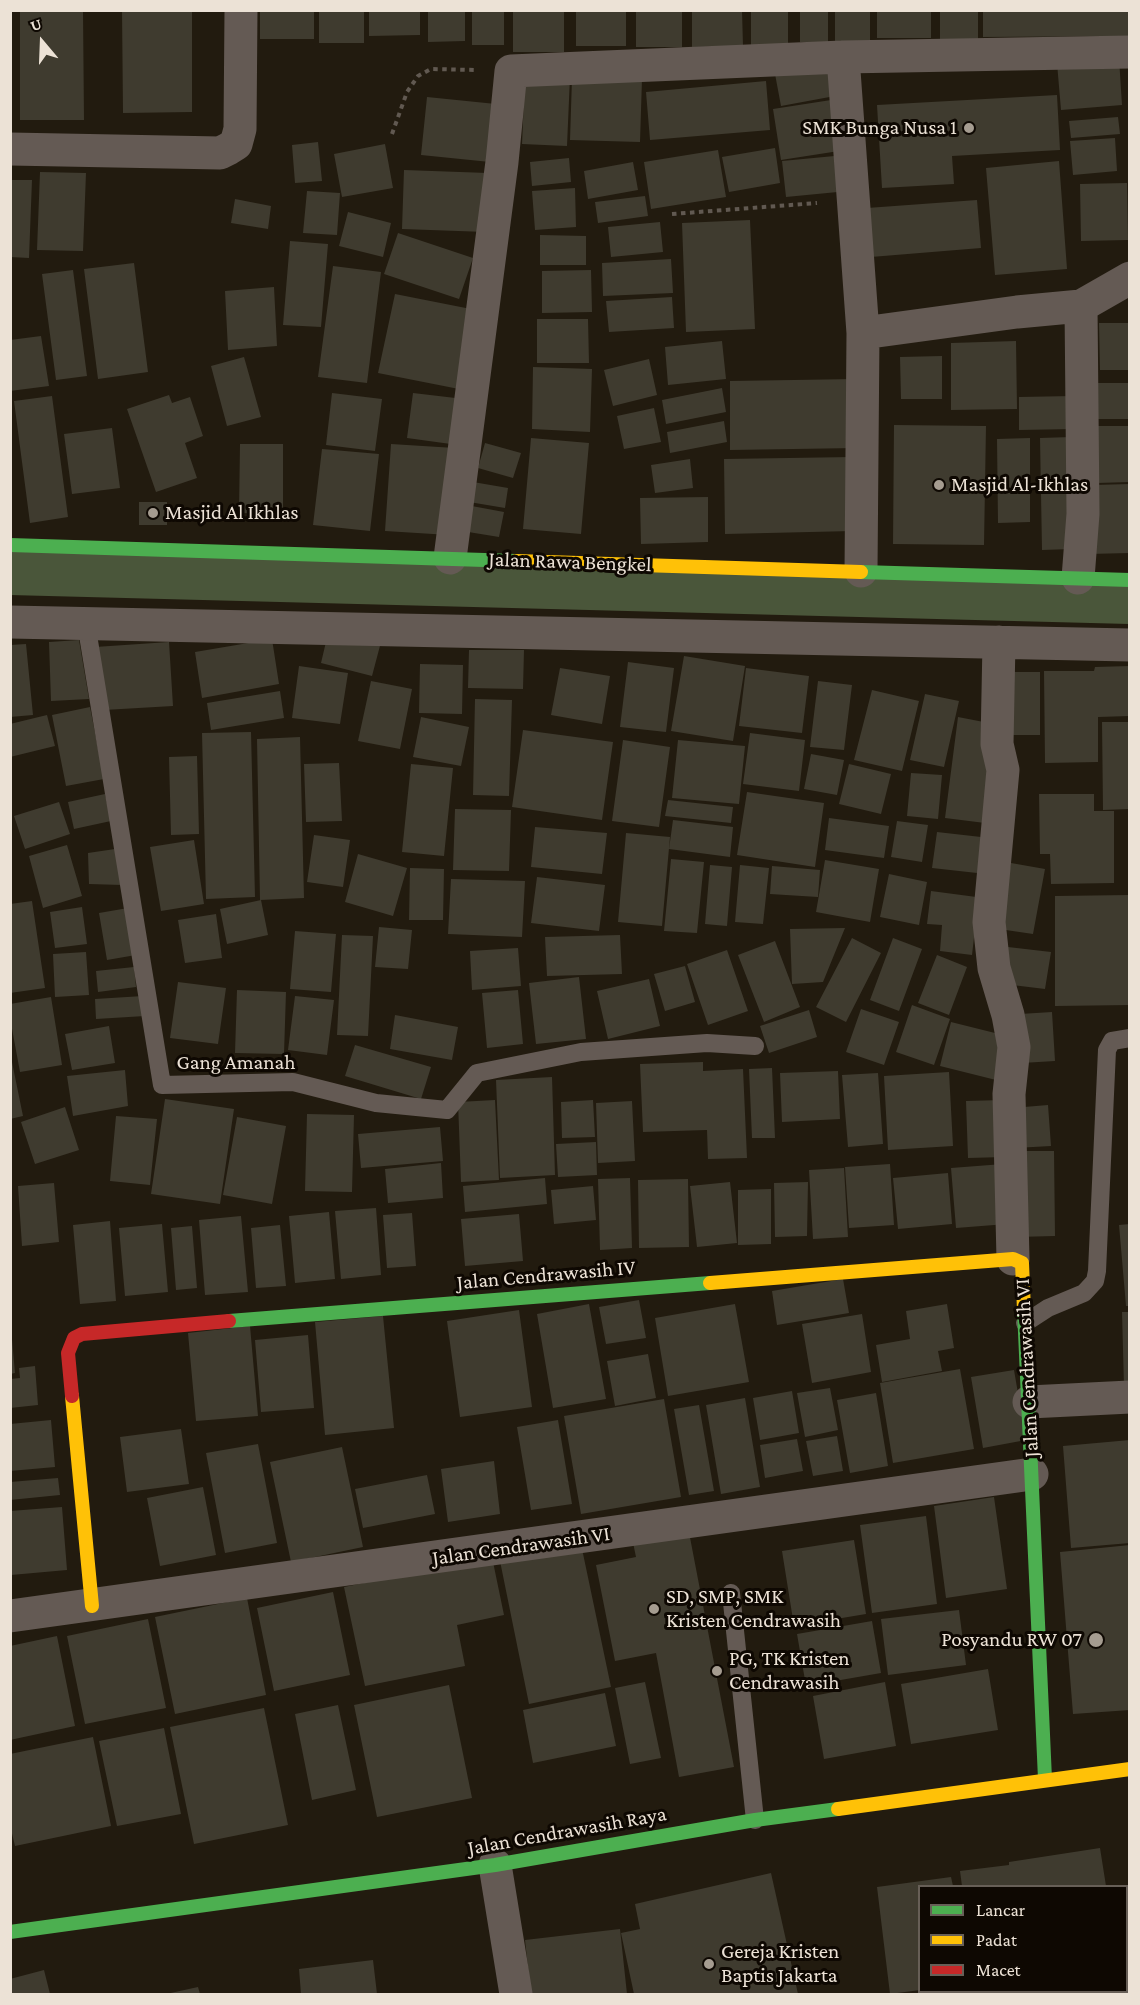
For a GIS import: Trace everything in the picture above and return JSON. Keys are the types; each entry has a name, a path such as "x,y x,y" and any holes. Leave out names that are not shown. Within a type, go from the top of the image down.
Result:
{"street":[{"path":"10,149 220,153 228,149 236,144 240,129 241,10"},
{"path":"450,558 502,162 511,70 843,57 1130,52"},
{"path":"843,57 863,333 861,571"},
{"path":"863,333 1017,312 1081,306 1130,278"},
{"path":"1078,578 1083,514 1081,306"},
{"name":"Jalan Rawa Bengkel","path":"10,545 1130,579"},
{"path":"10,622 1130,645"},
{"path":"999,642 997,744 1003,770 989,922 994,968 1008,1015 1014,1047 1009,1094 1018,1261"},
{"name":"Jalan Cendrawasih VI","path":"1018,1261 1025,1323 1045,1779"},
{"name":"Jalan Cendrawasih IV","path":"92,1606 68,1353 74,1338 82,1334 106,1330 1018,1261"},
{"path":"1029,1402 1130,1397"},
{"name":"Jalan Cendrawasih VI","path":"10,1616 1032,1474"},
{"name":"Jalan Cendrawasih Raya","path":"10,1932 495,1865 755,1820 1130,1769"},
{"path":"495,1865 516,1995"}],"lane":[{"name":"Gang Amanah","path":"86,623 162,1086 293,1082 376,1103 447,1110 477,1073 581,1052 707,1043 755,1046"},
{"path":"1025,1323 1048,1308 1084,1293 1095,1281 1107,1050 1112,1041 1130,1038"},
{"path":"731,1593 755,1820"}],"path":[{"path":"392,134 407,92 418,76 431,69 511,70"},
{"path":"672,214 854,200"}],"building":[{"path":"122,10 192,10 192,112 123,113"},
{"path":"260,10 314,10 314,39 260,39"},
{"path":"319,10 364,10 364,43 319,43"},
{"path":"369,10 420,10 420,35 369,36"},
{"path":"428,10 465,10 465,41 428,42"},
{"path":"472,10 504,10 504,45 472,45"},
{"path":"513,10 564,10 564,52 513,52"},
{"path":"576,10 626,10 626,46 576,46"},
{"path":"636,10 682,10 682,47 636,47"},
{"path":"692,10 742,10 743,46 692,47"},
{"path":"751,10 788,10 788,45 751,45"},
{"path":"800,10 828,10 828,42 800,42"},
{"path":"835,10 870,10 870,44 835,44"},
{"path":"877,10 931,10 931,38 877,38"},
{"path":"940,10 978,10 978,40 940,40"},
{"path":"983,10 1130,10 1130,36 983,37"},
{"path":"83,11 84,120 20,120 20,12"},
{"path":"1119,58 1122,105 1061,110 1057,63"},
{"path":"829,64 835,96 781,106 775,74"},
{"path":"525,75 570,77 567,146 522,144"},
{"path":"572,78 642,79 640,142 570,140"},
{"path":"766,81 770,130 650,140 646,92"},
{"name":"SMK Bunga Nusa 1","path":"1057,95 1060,150 952,156 954,184 882,188 877,105"},
{"path":"427,97 496,104 490,162 421,155"},
{"path":"831,100 839,151 781,160 773,109"},
{"path":"1118,117 1120,134 1071,138 1069,121"},
{"path":"1115,138 1117,171 1073,175 1070,141"},
{"path":"318,142 322,181 295,183 292,145"},
{"path":"385,144 393,188 342,197 334,154"},
{"path":"775,148 780,183 729,192 722,157"},
{"path":"718,150 726,197 651,209 644,162"},
{"path":"845,155 848,191 786,197 782,161"},
{"path":"569,158 571,182 532,186 530,162"},
{"path":"1059,161 1067,269 995,275 986,168"},
{"path":"633,162 638,190 588,199 584,171"},
{"path":"404,170 488,173 486,232 402,229"},
{"path":"40,172 86,173 83,251 37,250"},
{"path":"10,180 32,180 29,258 10,257"},
{"path":"1127,183 1128,240 1081,241 1080,184"},
{"path":"575,188 576,227 535,230 532,191"},
{"path":"307,191 340,193 337,235 303,233"},
{"path":"645,196 648,216 598,223 595,202"},
{"path":"235,199 271,206 268,229 231,223"},
{"path":"977,200 981,248 871,257 867,208"},
{"path":"348,212 391,223 383,257 339,246"},
{"path":"750,220 755,329 686,332 682,223"},
{"path":"660,222 663,252 611,257 608,227"},
{"path":"398,233 473,258 459,299 384,274"},
{"path":"540,235 586,236 586,265 540,265"},
{"path":"290,241 328,244 321,327 283,325"},
{"path":"671,259 673,293 603,296 602,263"},
{"path":"134,263 148,372 98,379 84,269"},
{"path":"333,266 381,272 367,383 318,377"},
{"path":"73,270 87,376 56,380 42,274"},
{"path":"591,270 592,312 542,313 542,271"},
{"path":"274,287 277,346 228,350 225,291"},
{"path":"395,294 481,311 464,390 378,373"},
{"path":"672,297 674,328 609,332 606,301"},
{"path":"537,319 588,319 589,363 537,363"},
{"path":"1099,323 1130,323 1130,370 1100,370"},
{"path":"41,336 49,386 10,391 10,340"},
{"path":"722,341 726,379 668,385 665,347"},
{"path":"1016,341 1017,409 951,410 951,343"},
{"path":"942,356 942,399 901,399 900,357"},
{"path":"244,357 261,417 227,426 211,366"},
{"path":"649,359 657,395 613,406 604,370"},
{"path":"533,367 592,369 590,432 532,429"},
{"path":"856,379 857,448 730,450 730,381"},
{"path":"1098,383 1130,383 1130,419 1098,419"},
{"path":"722,388 726,412 666,424 662,400"},
{"path":"332,393 382,399 375,451 326,445"},
{"path":"413,393 464,399 458,445 407,438"},
{"path":"169,395 172,403 190,397 203,436 185,443 197,478 156,492 127,409"},
{"path":"52,396 68,517 30,523 14,401"},
{"path":"1073,396 1074,429 1019,430 1019,397"},
{"path":"654,408 661,442 624,449 617,416"},
{"path":"724,421 727,442 670,453 667,432"},
{"name":"Masjid Al-Ikhlas","path":"894,425 986,426 984,545 893,544"},
{"path":"1096,426 1130,426 1130,482 1097,483"},
{"path":"112,428 120,488 72,494 64,434"},
{"path":"1071,437 1072,549 1042,550 1040,438"},
{"path":"531,438 589,443 581,534 523,529"},
{"path":"1030,438 1030,522 998,523 997,439"},
{"path":"485,443 521,453 513,478 478,468"},
{"path":"240,444 283,444 283,514 239,513"},
{"path":"391,444 455,448 449,535 385,531"},
{"path":"322,449 379,454 370,531 313,525"},
{"path":"852,457 853,531 725,534 724,459"},
{"path":"690,459 693,488 655,493 651,465"},
{"path":"473,482 508,488 505,508 469,502"},
{"path":"1130,484 1130,553 1088,554 1093,485"},
{"path":"708,497 708,542 641,544 640,498"},
{"name":"Masjid Al Ikhlas","path":"139,502 167,502 167,525 139,525"},
{"path":"461,504 504,512 499,537 456,530"},
{"path":"329,629 381,642 372,676 321,663"},
{"path":"272,639 279,684 202,698 195,652"},
{"path":"79,640 89,699 51,701 49,642"},
{"path":"169,642 173,706 104,710 95,647"},
{"path":"26,644 33,715 10,717 10,645"},
{"path":"469,650 524,650 523,689 468,688"},
{"path":"684,656 745,666 733,741 671,731"},
{"path":"628,662 674,668 666,732 620,727"},
{"path":"420,664 463,665 462,714 419,713"},
{"path":"299,666 348,673 340,724 292,718"},
{"path":"1130,666 1130,716 1098,717 1098,762 1045,763 1044,671 1094,671 1095,667"},
{"path":"560,668 610,676 602,724 551,715"},
{"path":"746,668 809,676 802,733 739,726"},
{"path":"1003,672 1040,672 1040,735 1004,735"},
{"path":"371,681 412,689 400,749 358,741"},
{"path":"818,681 852,685 844,750 810,747"},
{"path":"872,690 919,701 902,771 854,760"},
{"path":"280,691 284,718 211,730 207,703"},
{"path":"925,694 959,701 944,767 910,760"},
{"path":"475,699 512,700 509,796 473,795"},
{"path":"90,707 104,779 66,786 52,715"},
{"path":"47,715 55,746 10,757 10,724"},
{"path":"421,717 469,727 461,766 413,757"},
{"path":"958,717 989,723 985,823 945,818"},
{"path":"1102,722 1130,722 1130,809 1103,810"},
{"path":"523,730 613,742 602,820 512,807"},
{"path":"251,732 255,897 206,899 202,733"},
{"path":"750,733 805,740 799,791 743,784"},
{"path":"300,737 304,898 260,900 257,739"},
{"path":"623,740 670,747 659,827 612,821"},
{"path":"678,740 745,746 739,804 672,798"},
{"path":"811,754 844,760 837,795 804,789"},
{"path":"197,756 199,834 171,835 169,757"},
{"path":"339,763 342,821 306,822 304,764"},
{"path":"411,764 453,768 444,856 402,852"},
{"path":"849,764 891,774 881,814 839,804"},
{"path":"911,773 942,775 938,819 907,816"},
{"path":"747,792 824,803 815,867 737,855"},
{"path":"105,794 111,821 74,829 68,802"},
{"path":"1039,794 1094,794 1094,811 1114,811 1114,883 1051,884 1050,854 1040,854"},
{"path":"668,800 733,807 731,823 665,816"},
{"path":"59,802 70,834 25,849 14,816"},
{"path":"455,809 511,810 509,871 453,870"},
{"path":"829,818 889,826 884,858 825,850"},
{"path":"673,820 733,827 730,857 669,849"},
{"path":"897,821 928,825 922,862 891,857"},
{"path":"535,827 607,833 602,874 531,867"},
{"path":"937,832 990,838 986,874 932,868"},
{"path":"626,833 670,837 662,926 618,922"},
{"path":"314,835 350,840 343,887 307,882"},
{"path":"194,840 204,904 161,911 150,847"},
{"path":"67,845 82,896 43,908 29,856"},
{"path":"115,849 122,885 89,884 88,853"},
{"path":"358,854 407,868 393,916 345,902"},
{"path":"671,859 704,862 697,933 664,931"},
{"path":"825,860 879,869 870,922 816,912"},
{"path":"1011,863 1045,869 1033,934 999,929"},
{"path":"710,865 732,867 727,926 705,924"},
{"path":"740,865 769,868 763,924 735,922"},
{"path":"772,866 820,870 818,897 770,894"},
{"path":"410,868 444,869 443,920 409,920"},
{"path":"889,874 927,882 919,925 880,917"},
{"path":"537,877 605,885 599,931 531,923"},
{"path":"451,879 525,881 522,937 448,934"},
{"path":"931,891 984,898 975,929 972,955 940,951 942,925 927,924"},
{"path":"1130,895 1130,1005 1055,1006 1055,896"},
{"path":"261,900 268,935 227,944 220,909"},
{"path":"32,901 45,988 10,993 10,904"},
{"path":"82,907 87,944 55,948 50,912"},
{"path":"128,908 136,955 107,960 99,913"},
{"path":"216,914 222,958 185,963 178,920"},
{"path":"379,927 412,930 408,969 375,967"},
{"path":"845,928 823,982 792,984 790,929"},
{"path":"295,931 336,934 331,992 290,989"},
{"path":"342,935 373,936 368,1036 337,1035"},
{"path":"620,935 622,974 547,976 545,937"},
{"path":"852,938 881,953 846,1022 816,1007"},
{"path":"893,938 922,949 899,1011 870,1000"},
{"path":"775,941 800,1007 764,1022 738,955"},
{"path":"1008,947 1051,952 1045,989 1004,984"},
{"path":"518,948 521,986 472,990 470,951"},
{"path":"727,950 748,1011 708,1025 687,964"},
{"path":"86,952 89,995 55,997 53,954"},
{"path":"937,955 967,967 949,1015 918,1003"},
{"path":"685,966 695,1002 665,1011 654,974"},
{"path":"134,967 136,987 98,992 96,971"},
{"path":"579,977 586,1039 536,1044 529,983"},
{"path":"649,979 660,1026 608,1039 597,991"},
{"path":"178,982 226,988 218,1044 170,1038"},
{"path":"237,990 286,992 284,1054 235,1053"},
{"path":"518,990 523,1044 487,1048 482,993"},
{"path":"143,996 145,1016 96,1019 95,999"},
{"path":"295,996 334,1000 327,1055 288,1050"},
{"path":"51,997 62,1065 20,1072 10,1018 10,1004"},
{"path":"912,1005 950,1019 934,1065 896,1052"},
{"path":"861,1009 899,1022 884,1065 846,1052"},
{"path":"809,1010 817,1037 769,1053 760,1026"},
{"path":"1052,1012 1055,1061 1022,1063 1020,1014"},
{"path":"395,1015 458,1027 452,1060 390,1049"},
{"path":"951,1022 1007,1036 996,1080 940,1066"},
{"path":"109,1026 115,1063 72,1070 65,1034"},
{"path":"355,1045 431,1067 421,1099 345,1076"},
{"path":"12,1062 23,1116 10,1119 10,1063"},
{"path":"703,1062 703,1071 743,1069 747,1158 708,1159 707,1130 643,1132 640,1064"},
{"path":"772,1068 775,1138 752,1138 749,1069"},
{"path":"125,1070 128,1106 73,1116 67,1076"},
{"path":"838,1071 840,1119 782,1122 780,1073"},
{"path":"949,1072 953,1146 888,1150 884,1076"},
{"path":"878,1073 883,1144 848,1147 842,1075"},
{"path":"552,1077 555,1175 500,1178 496,1080"},
{"path":"165,1099 234,1109 220,1204 151,1194"},
{"path":"495,1100 499,1180 461,1182 458,1102"},
{"path":"593,1100 595,1137 562,1138 561,1102"},
{"path":"1003,1100 1005,1157 968,1158 966,1101"},
{"path":"632,1101 635,1161 598,1163 596,1103"},
{"path":"1048,1105 1051,1146 1015,1148 1012,1108"},
{"path":"65,1107 79,1150 35,1164 21,1122"},
{"path":"307,1114 354,1115 352,1192 305,1191"},
{"path":"116,1116 157,1119 150,1185 110,1181"},
{"path":"237,1117 286,1126 272,1204 223,1195"},
{"path":"440,1127 443,1161 361,1168 358,1134"},
{"path":"596,1142 597,1175 558,1177 556,1144"},
{"path":"1015,1151 1054,1151 1055,1236 1016,1237"},
{"path":"441,1163 443,1198 388,1203 385,1169"},
{"path":"890,1164 894,1225 849,1228 845,1167"},
{"path":"1003,1164 1007,1224 956,1228 951,1168"},
{"path":"844,1168 848,1237 813,1239 809,1170"},
{"path":"948,1173 952,1224 898,1229 893,1178"},
{"path":"545,1178 547,1204 465,1212 463,1186"},
{"path":"630,1178 632,1248 600,1250 598,1179"},
{"path":"688,1179 689,1247 639,1248 638,1180"},
{"path":"730,1182 737,1243 697,1247 690,1186"},
{"path":"808,1182 807,1236 775,1237 774,1183"},
{"path":"54,1183 59,1242 22,1246 18,1186"},
{"path":"593,1186 596,1220 554,1224 551,1190"},
{"path":"771,1189 771,1244 738,1245 738,1190"},
{"path":"376,1208 381,1275 341,1279 335,1211"},
{"path":"329,1212 335,1279 295,1283 289,1216"},
{"path":"412,1213 416,1266 387,1268 383,1215"},
{"path":"519,1214 523,1261 465,1266 461,1219"},
{"path":"241,1216 248,1292 205,1295 199,1220"},
{"path":"110,1221 116,1301 80,1304 73,1225"},
{"path":"162,1224 168,1292 125,1296 119,1228"},
{"path":"1130,1224 1130,1306 1126,1306 1119,1225"},
{"path":"280,1225 286,1286 256,1288 251,1228"},
{"path":"192,1226 197,1288 176,1290 171,1228"},
{"path":"843,1279 849,1313 777,1325 772,1291"},
{"path":"639,1300 646,1338 606,1344 599,1307"},
{"path":"589,1304 606,1399 553,1408 537,1314"},
{"path":"735,1304 749,1382 668,1396 655,1318"},
{"path":"947,1304 954,1348 938,1351 942,1371 882,1382 876,1345 910,1339 906,1311"},
{"path":"519,1310 532,1407 460,1417 447,1321"},
{"path":"1122,1312 1130,1312 1130,1387 1124,1387"},
{"path":"862,1314 871,1372 812,1383 802,1324"},
{"path":"383,1316 394,1428 325,1435 315,1322"},
{"path":"250,1326 258,1416 196,1421 188,1333"},
{"path":"308,1335 314,1408 261,1412 255,1340"},
{"path":"10,1339 12,1339 15,1373 10,1374"},
{"path":"648,1354 656,1398 615,1406 607,1361"},
{"path":"35,1366 38,1405 10,1408 10,1379 20,1378 19,1368"},
{"path":"960,1369 974,1449 893,1463 880,1383"},
{"path":"1014,1370 1026,1440 983,1448 971,1377"},
{"path":"830,1388 838,1430 805,1437 797,1393"},
{"path":"792,1391 799,1433 760,1440 753,1398"},
{"path":"876,1393 888,1466 850,1473 837,1400"},
{"path":"745,1398 760,1487 721,1494 706,1405"},
{"path":"664,1399 681,1497 581,1514 564,1416"},
{"path":"699,1405 714,1491 689,1495 674,1409"},
{"path":"51,1420 55,1467 10,1471 10,1424"},
{"path":"558,1420 572,1504 531,1510 517,1427"},
{"path":"181,1429 189,1484 127,1492 120,1437"},
{"path":"837,1436 843,1471 813,1476 806,1441"},
{"path":"797,1439 803,1471 765,1478 760,1445"},
{"path":"1130,1440 1130,1543 1071,1548 1063,1446"},
{"path":"258,1444 277,1543 225,1553 206,1453"},
{"path":"342,1447 363,1547 291,1562 270,1462"},
{"path":"494,1461 500,1514 448,1522 441,1469"},
{"path":"427,1475 435,1514 363,1528 355,1489"},
{"path":"58,1478 60,1495 10,1500 10,1482"},
{"path":"203,1487 216,1555 160,1566 147,1498"},
{"path":"994,1497 1007,1589 946,1598 934,1506"},
{"path":"62,1507 67,1570 11,1575 10,1511"},
{"path":"926,1516 937,1604 872,1613 860,1525"},
{"name":"SD, SMP, SMK Kristen Cendrawasih","path":"688,1527 734,1767 679,1777 656,1653 615,1661 596,1565 636,1557 632,1538"},
{"path":"854,1540 866,1614 794,1626 782,1551"},
{"path":"581,1544 611,1687 529,1704 500,1561"},
{"path":"1130,1545 1130,1710 1073,1714 1060,1552"},
{"path":"492,1557 504,1615 457,1625 465,1666 365,1686 344,1587"},
{"path":"333,1592 350,1675 274,1691 257,1608"},
{"path":"247,1598 266,1695 175,1714 155,1617"},
{"path":"959,1610 966,1665 888,1675 881,1619"},
{"path":"148,1619 166,1708 85,1724 67,1636"},
{"path":"872,1621 881,1673 806,1686 797,1634"},
{"path":"57,1636 75,1726 10,1740 10,1646"},
{"path":"988,1669 998,1730 911,1744 901,1684"},
{"path":"645,1682 661,1758 630,1764 615,1688"},
{"path":"885,1682 896,1746 824,1759 813,1696"},
{"path":"449,1685 472,1798 377,1817 354,1705"},
{"path":"605,1693 616,1746 533,1763 523,1710"},
{"path":"338,1705 356,1790 312,1800 295,1714"},
{"path":"264,1708 288,1825 194,1844 170,1727"},
{"path":"164,1728 181,1814 117,1826 99,1741"},
{"path":"93,1737 111,1826 15,1846 10,1825 10,1754"},
{"path":"1100,1848 1106,1885 962,1885 960,1871 1009,1865 1009,1862"},
{"name":"Gereja Kristen Baptis Jakarta","path":"771,1873 798,1994 634,1994 621,1933 640,1929 635,1904"},
{"path":"951,1877 953,1885 918,1885 918,1990 890,1994 877,1887"},
{"path":"620,1929 627,1994 531,1994 525,1940"},
{"path":"373,1960 377,1994 301,1994 299,1969"},
{"path":"44,1970 50,1994 10,1994 10,1979"},
{"path":"198,1987 200,1994 166,1994"},
{"path":"1130,1988 1130,1994 1102,1994 1128,1993"}],"waterway":[{"path":"10,573 1130,602"}],"traffic: fast":[{"path":"10,545 516,561"},
{"path":"861,572 1130,580"},
{"path":"229,1321 710,1283"},
{"path":"1024,1310 1045,1779"},
{"path":"10,1932 495,1865 755,1820 838,1809"}],"traffic: slow":[{"path":"516,561 861,572"},
{"path":"710,1283 1013,1259 1022,1263 1024,1310"},
{"path":"72,1396 92,1606"},
{"path":"838,1809 1130,1769"}],"traffic: jam":[{"path":"72,1396 68,1353 74,1338 82,1334 229,1321"}],"place":[{"name":"SMK Bunga Nusa 1","path":"969,128"},
{"name":"Masjid Al-Ikhlas","path":"939,485"},
{"name":"Masjid Al Ikhlas","path":"153,513"},
{"name":"SD, SMP, SMK Kristen Cendrawasih","path":"654,1609"},
{"name":"Posyandu RW 07","path":"1096,1640"},
{"name":"PG, TK Kristen Cendrawasih","path":"717,1671"},
{"name":"Gereja Kristen Baptis Jakarta","path":"709,1964"}]}
